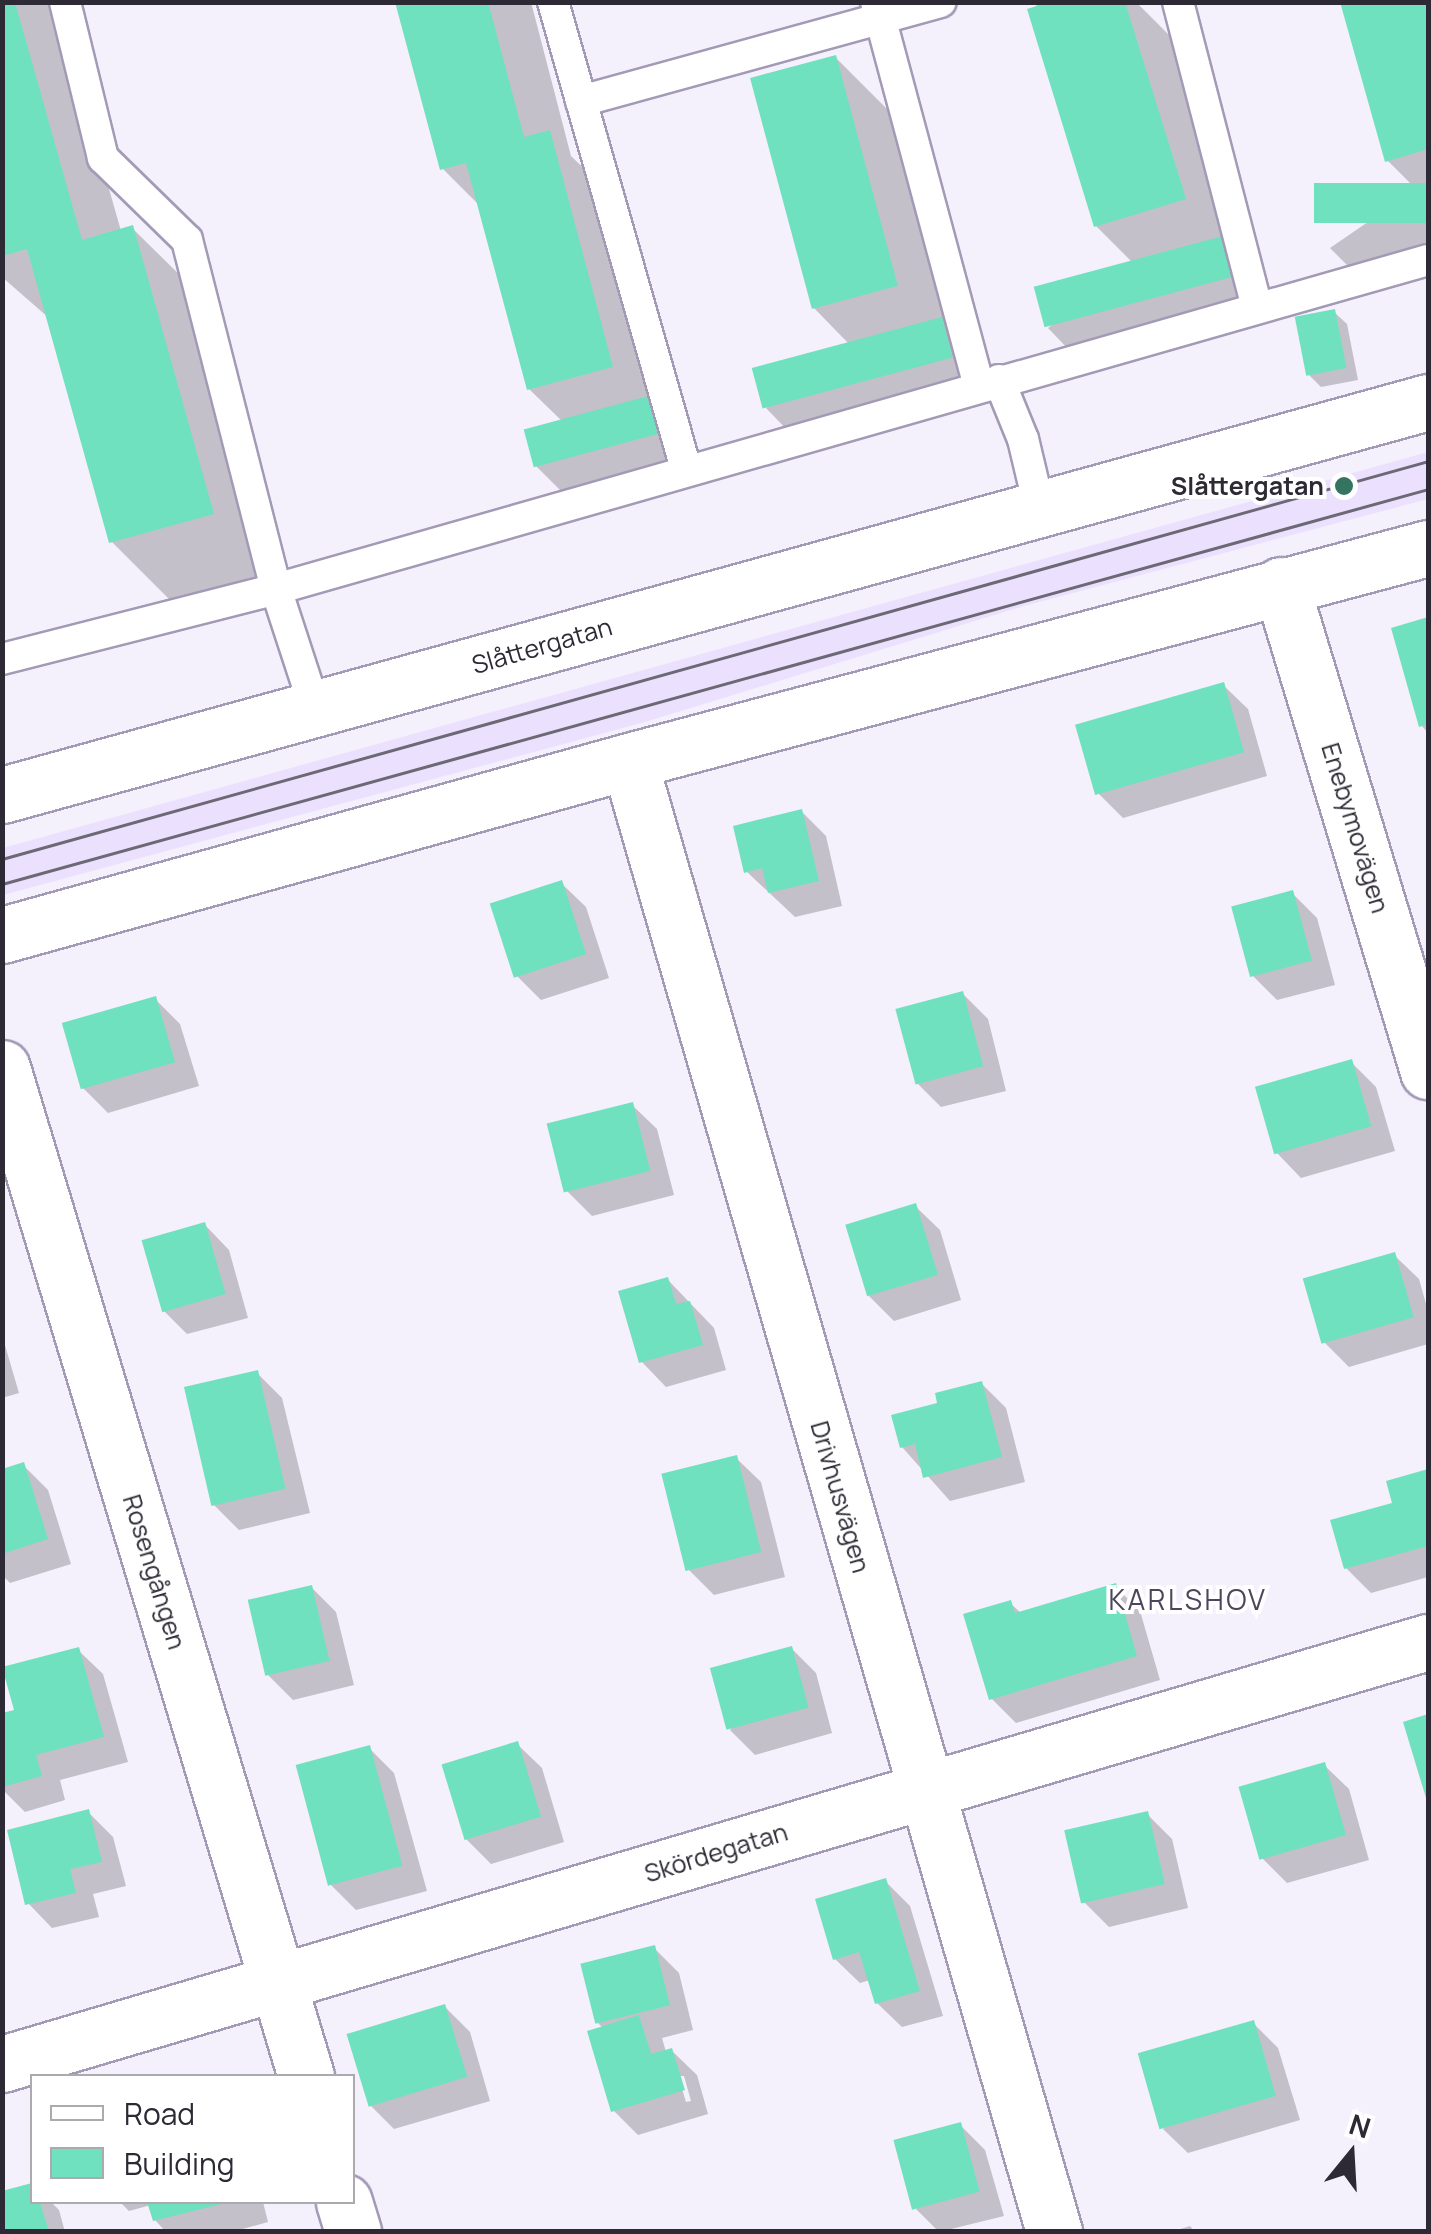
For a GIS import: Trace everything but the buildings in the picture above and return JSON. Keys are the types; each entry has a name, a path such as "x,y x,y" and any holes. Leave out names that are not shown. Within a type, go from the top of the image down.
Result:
{"street":[{"name":"Slåttergatan","path":"2,794 1428,402"},
{"path":"2,936 630,761 1428,548"},
{"name":"Enebymovägen","path":"1281,585 1428,1071"},
{"name":"Drivhusvägen","path":"630,761 1054,2232"},
{"name":"Rosengången","path":"2,1068 305,2074"},
{"name":"Skördegatan","path":"2,2064 1428,1642"},
{"path":"345,2204 353,2232"}],"lane":[{"path":"65,2 103,158 187,240 276,589 315,708"},
{"path":"553,2 686,470"},
{"path":"581,101 878,11 941,2"},
{"path":"1178,2 1258,308"},
{"path":"878,11 989,383 1023,439 1040,506"},
{"path":"2,658 276,589 1428,260"}],"shaded area":[{"path":"1428,452 1428,499 1024,606 645,722 3,895 3,848"}],"tram line":[{"path":"2,859 1428,461"},
{"path":"2,884 1428,489"}],"place":[{"name":"Slåttergatan","path":"1344,486"}],"district":[{"name":"KARLSHOV","path":"1188,1599"}]}
